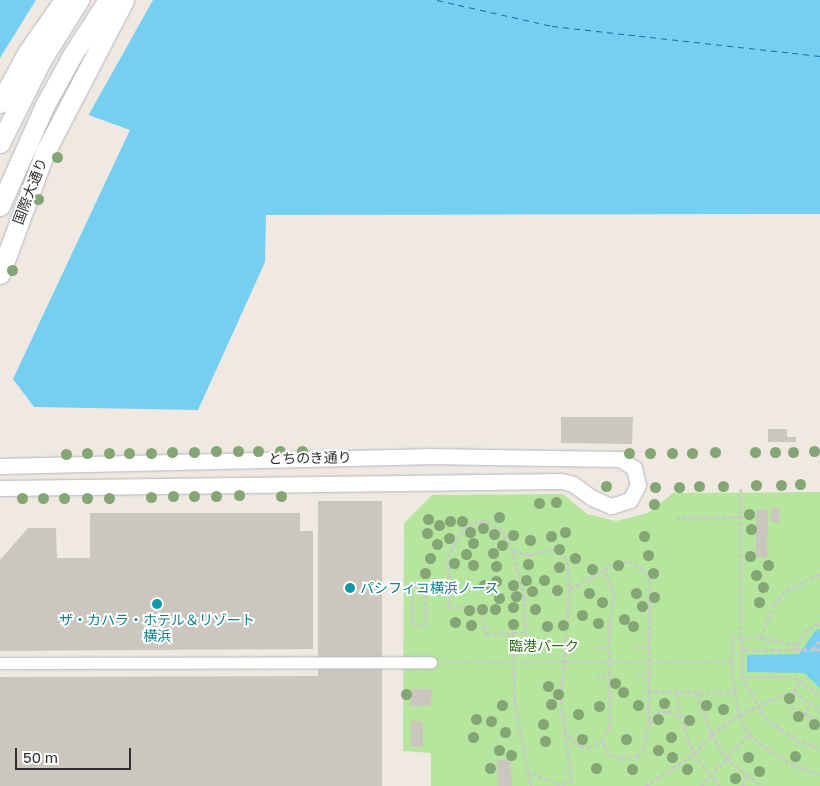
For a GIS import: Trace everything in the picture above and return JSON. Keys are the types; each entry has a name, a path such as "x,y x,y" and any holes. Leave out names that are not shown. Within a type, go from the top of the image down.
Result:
{"street":[{"path":"0,144 9,97 64,0"},
{"path":"9,97 79,0"},
{"path":"0,206 45,105 108,0"},
{"name":"国際大通り","path":"0,274 31,186 64,111 124,0"},
{"path":"366,457 366,483"},
{"name":"とちのき通り","path":"0,466 366,457 620,459 629,463 638,476 637,492 625,503 602,504 573,484 561,480 0,488"},
{"path":"476,482 494,458"},
{"path":"0,663 431,662"}],"path":[{"path":"741,488 742,677 756,707 796,740 820,748"},
{"path":"676,518 741,517"},
{"path":"484,522 502,531 512,551 524,597 525,633 486,634 481,612 473,608 449,607 449,554 466,526 484,522"},
{"path":"512,551 528,555 550,550 561,551 568,562 570,589 561,700 572,782 560,785 528,773"},
{"path":"570,589 605,568 629,561 641,568 650,580 647,676 649,723 644,748 638,756 631,760 608,754 602,741"},
{"path":"564,731 580,746 589,748 602,741 610,726 608,676 614,597 605,568"},
{"path":"760,638 773,605 800,581 820,574"},
{"path":"412,594 413,625 426,625 425,594 449,594"},
{"path":"795,650 796,644 804,632 820,622"},
{"path":"514,633 514,702 531,786"},
{"path":"796,644 760,638 734,638 731,662 734,693 739,715 749,734 793,765 820,774"},
{"path":"813,650 820,640"},
{"path":"596,648 609,648"},
{"path":"635,648 648,648"},
{"path":"742,650 820,650"},
{"path":"431,662 731,662"},
{"path":"596,676 608,676"},
{"path":"635,676 647,676"},
{"path":"742,677 794,677 820,694"},
{"path":"645,786 694,754 712,734 739,715 792,692 800,682"},
{"path":"648,691 678,694 734,693"},
{"path":"792,692 809,705 820,709"},
{"path":"697,693 712,734 726,758 747,777 762,786"},
{"path":"678,694 680,715 694,754 719,786"},
{"path":"805,716 809,705"},
{"path":"791,707 805,716 820,722"},
{"path":"649,723 657,713 668,711 680,715"},
{"path":"701,786 749,734"},
{"path":"742,786 747,777"}],"green space":[{"name":"臨港パーク","path":"820,492 820,786 431,786 431,753 403,751 404,523 432,495 563,494 587,514 616,521 648,513 673,493"}],"water":[{"path":"0,0 820,0 820,214 266,215 265,262 198,410 34,407 13,379 130,130 0,83"},
{"path":"820,629 820,688 804,673 747,672 747,655 799,654 815,631"}],"pier":[{"path":"36,0 153,0 88,116 0,86 0,58"}],"building":[{"path":"561,417 633,417 632,444 561,443"},
{"path":"768,429 787,429 787,437 796,437 796,442 768,442"},
{"name":"パシフィコ横浜ノース","path":"318,501 382,501 382,786 0,786 0,677 318,676"},
{"path":"771,508 779,508 779,522 771,522"},
{"path":"756,510 768,510 767,557 756,557"},
{"name":"ザ・カハラ・ホテル＆リゾート 横浜","path":"90,513 300,513 300,531 313,531 313,649 0,651 0,560 28,528 56,528 57,558 90,558"},
{"path":"410,689 432,689 431,706 410,706"},
{"path":"411,721 423,721 423,747 411,747"},
{"path":"497,760 510,760 512,786 498,786"}],"ferry route":[{"path":"437,0 552,26 820,56"}],"place":[{"name":"パシフィコ横浜ノース","path":"350,588"},
{"name":"ザ・カハラ・ホテル＆リゾート 横浜","path":"157,604"}]}
